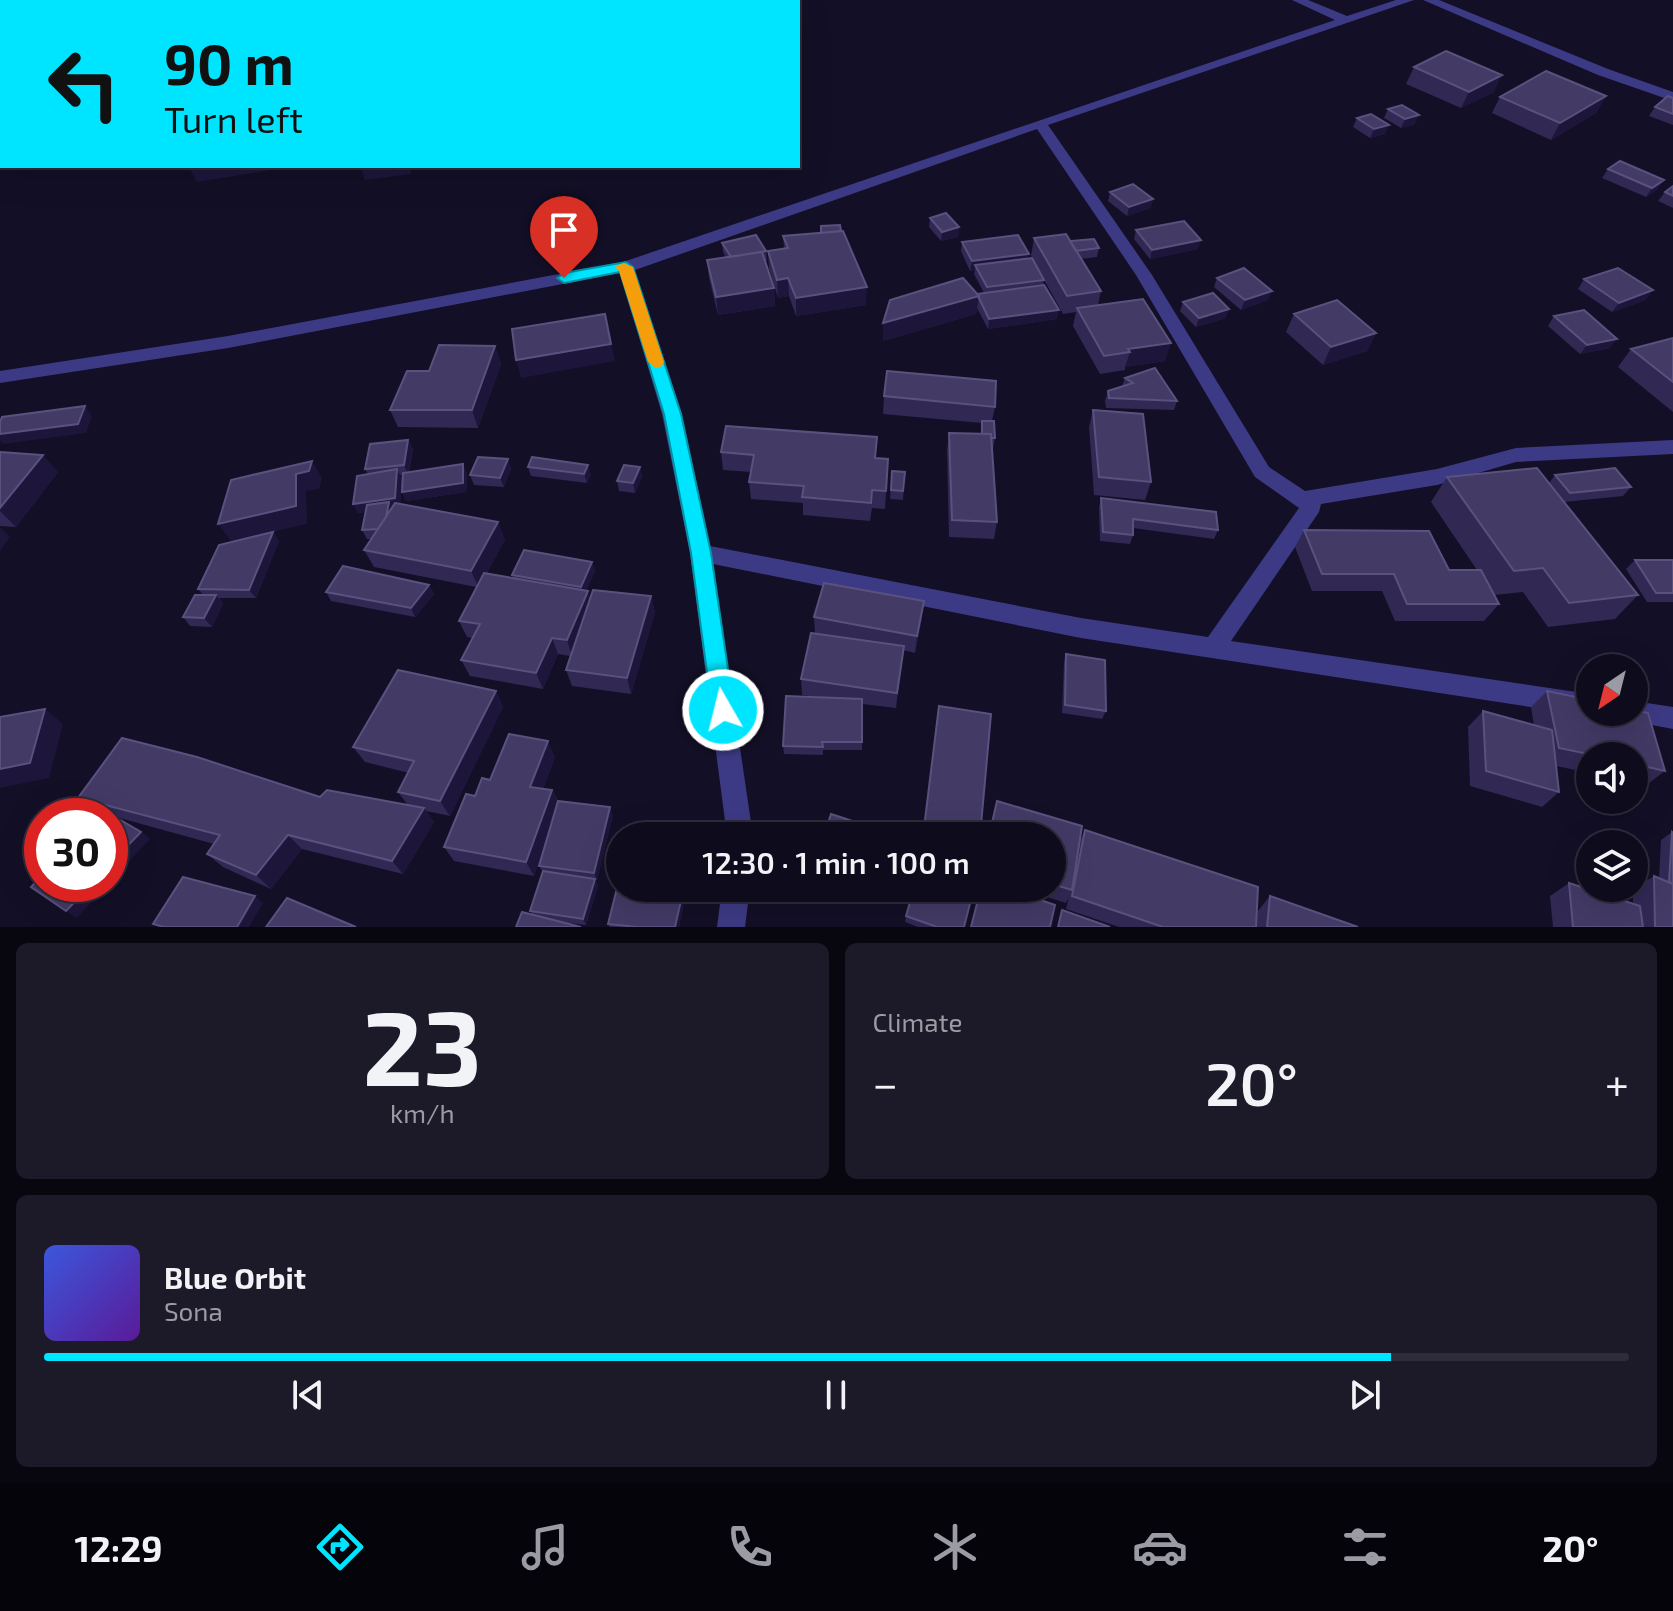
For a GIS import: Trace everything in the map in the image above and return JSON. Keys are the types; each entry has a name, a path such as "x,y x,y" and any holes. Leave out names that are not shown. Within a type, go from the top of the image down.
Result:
{"street":[{"path":"1298,0 1345,20"},
{"path":"0,377 228,342 626,267 1040,123 1408,0"},
{"path":"1429,0 1603,72 1673,97"},
{"path":"1040,123 1144,275 1262,472 1312,506"},
{"path":"626,267 672,414 701,553 738,822"},
{"path":"1312,506 1307,498 1437,477 1516,455 1673,447"},
{"path":"1212,650 1312,506"},
{"path":"701,553 1081,628 1576,703"},
{"path":"1648,714 1673,718"},
{"path":"731,927 734,902"}],"building":[{"path":"1446,51 1502,75 1469,92 1414,67"},
{"path":"1546,71 1606,96 1560,123 1500,97"},
{"path":"1668,96 1673,98 1673,114 1655,107"},
{"path":"1402,105 1419,115 1405,119 1388,109"},
{"path":"1371,114 1389,125 1374,129 1357,118"},
{"path":"1620,161 1664,180 1652,188 1608,169"},
{"path":"1133,184 1153,199 1129,207 1110,192"},
{"path":"946,213 959,227 942,232 930,218"},
{"path":"1184,221 1201,240 1152,250 1136,230"},
{"path":"840,225 841,231 821,233 821,226"},
{"path":"843,231 867,287 796,298 788,278 777,280 768,251 788,248 783,236"},
{"path":"1066,234 1101,291 1067,296 1034,238"},
{"path":"756,235 766,251 731,257 722,243"},
{"path":"1018,235 1029,254 972,261 962,242"},
{"path":"1094,239 1099,248 1076,251 1070,241"},
{"path":"762,252 774,288 716,297 707,260"},
{"path":"1032,258 1044,280 987,287 975,265"},
{"path":"1244,268 1272,291 1245,300 1217,278"},
{"path":"1618,268 1653,290 1619,303 1584,279"},
{"path":"963,278 979,296 883,323 890,300"},
{"path":"1044,285 1059,310 989,319 977,294"},
{"path":"1213,293 1229,309 1199,318 1183,302"},
{"path":"1143,299 1171,343 1104,356 1077,308"},
{"path":"1337,300 1376,333 1331,347 1294,314"},
{"path":"1584,310 1617,339 1587,345 1554,316"},
{"path":"605,314 611,344 516,360 512,329"},
{"path":"1673,338 1673,382 1631,349"},
{"path":"439,345 495,346 472,410 390,410 407,371 429,371"},
{"path":"1155,368 1177,401 1109,398 1108,391 1133,383 1125,378"},
{"path":"887,371 996,381 995,407 884,396"},
{"path":"85,406 78,424 0,434 2,417"},
{"path":"1093,410 1143,414 1151,482 1099,477"},
{"path":"982,421 994,421 995,438 991,438 991,434 982,434"},
{"path":"726,426 877,437 875,458 888,459 886,491 872,490 871,503 802,497 804,486 749,482 754,455 721,452"},
{"path":"949,433 991,434 997,522 952,520"},
{"path":"408,440 404,465 365,469 370,444"},
{"path":"0,452 43,455 0,508"},
{"path":"478,457 508,459 500,478 470,475"},
{"path":"532,457 588,465 584,474 528,467"},
{"path":"312,461 309,471 296,474 296,506 218,524 231,480"},
{"path":"463,464 463,483 402,492 403,473"},
{"path":"624,465 640,467 633,483 617,481"},
{"path":"1537,468 1638,595 1569,603 1543,568 1514,571 1447,477"},
{"path":"1615,468 1631,487 1570,493 1555,475"},
{"path":"397,469 395,498 353,504 357,476"},
{"path":"892,471 905,472 903,491 891,490"},
{"path":"1101,498 1216,512 1218,530 1133,519 1133,535 1103,532"},
{"path":"389,502 386,517 378,529 362,530 367,505"},
{"path":"395,503 498,522 471,571 364,550"},
{"path":"1304,530 1429,531 1449,570 1481,570 1499,604 1407,604 1394,574 1322,574"},
{"path":"273,532 249,590 198,589 219,545"},
{"path":"524,550 592,562 581,587 512,575"},
{"path":"1635,560 1673,560 1673,593 1656,593"},
{"path":"343,566 429,585 411,608 326,592"},
{"path":"484,573 588,591 567,640 552,638 536,673 461,660 480,624 459,621"},
{"path":"824,583 924,601 917,636 814,617"},
{"path":"593,590 651,596 627,678 566,670"},
{"path":"195,595 216,595 204,618 183,617"},
{"path":"811,633 904,646 897,693 801,679"},
{"path":"1066,654 1105,660 1106,711 1065,705"},
{"path":"398,670 496,691 440,801 398,792 414,761 353,747"},
{"path":"1547,691 1576,697 1576,726 1648,726 1648,713 1665,771 1648,767 1648,742 1576,742 1576,751 1559,748"},
{"path":"786,696 862,699 862,742 822,742 823,747 783,746"},
{"path":"939,706 991,714 981,822 925,822"},
{"path":"45,709 30,763 0,769 0,717"},
{"path":"1483,711 1552,730 1559,792 1486,771"},
{"path":"509,734 548,741 530,787 552,790 526,862 444,847 466,794 475,796 482,778 490,780"},
{"path":"122,738 197,757 320,797 327,790 424,808 392,861 288,835 256,875 207,854 220,835 128,811 128,798 78,798"},
{"path":"558,801 610,807 594,873 539,866"},
{"path":"997,801 1082,826 1072,890 1066,888 1066,822 992,822"},
{"path":"831,814 855,822 828,822"},
{"path":"128,824 141,832 128,845"},
{"path":"1085,830 1258,887 1256,927 1163,927 1072,896"},
{"path":"1673,833 1673,883 1669,882"},
{"path":"543,871 595,879 583,919 530,911"},
{"path":"1654,876 1673,884 1673,927 1655,927"},
{"path":"183,877 255,896 237,927 164,927 153,924"},
{"path":"1569,883 1576,885 1576,902 1628,902 1640,906 1643,927 1573,927"},
{"path":"1270,896 1358,927 1267,927"},
{"path":"287,898 356,927 266,927"},
{"path":"53,902 75,902 66,911"},
{"path":"614,902 681,902 675,927 608,924"},
{"path":"910,902 970,902 964,927 937,927 906,916"},
{"path":"977,902 1046,902 1055,905 1050,927 971,927"},
{"path":"1062,910 1110,927 1058,927"},
{"path":"522,912 581,927 516,927"}],"slow traffic":[{"path":"623,267 626,267 656,362"}],"route":[{"path":"564,278 626,267 672,414 701,553 723,710"}]}
